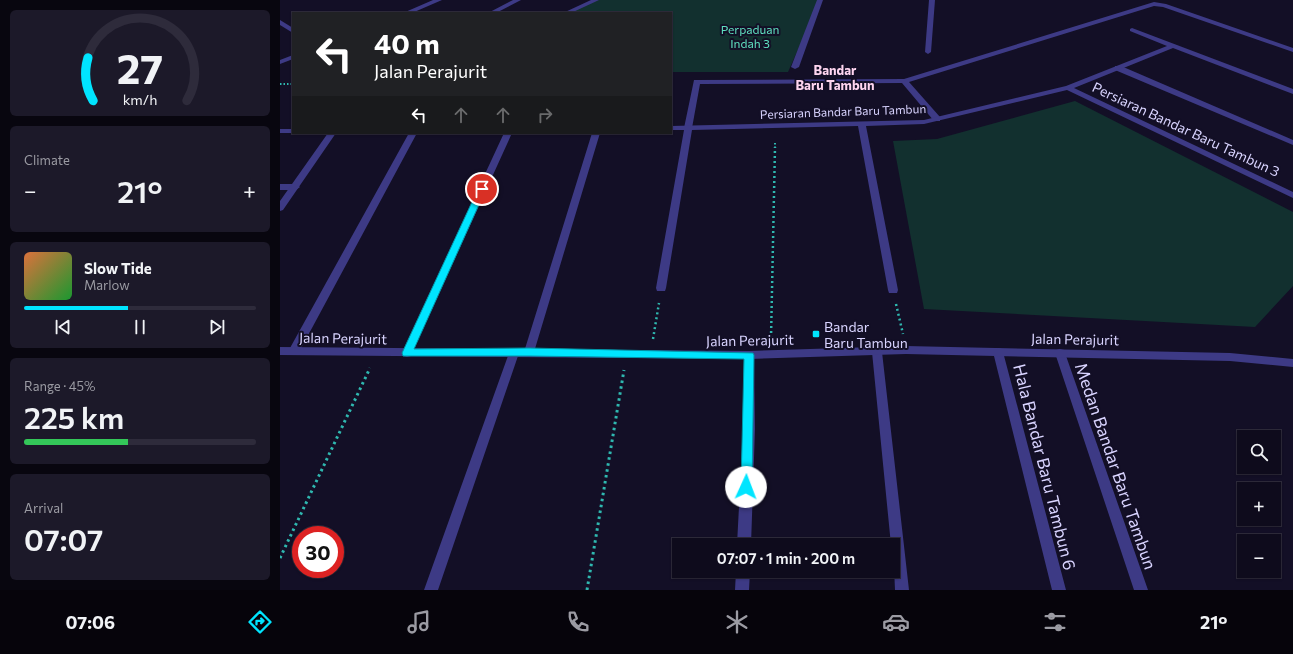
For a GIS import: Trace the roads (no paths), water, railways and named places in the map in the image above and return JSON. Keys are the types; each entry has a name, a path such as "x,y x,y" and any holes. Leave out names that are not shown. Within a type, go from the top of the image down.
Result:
{"street":[{"path":"409,12 439,0"},
{"path":"493,12 518,0"},
{"path":"568,12 596,0"},
{"path":"795,67 820,0"},
{"path":"928,52 932,0"},
{"path":"661,288 697,82 904,81 1154,4 1164,5 1293,50"},
{"path":"280,22 292,30"},
{"path":"1132,30 1293,92"},
{"name":"Persiaran Bandar Baru Tambun","path":"672,128 924,122 1068,88 1172,46"},
{"path":"280,62 292,57"},
{"path":"1118,68 1293,143"},
{"path":"904,81 937,119"},
{"name":"Persiaran Bandar Baru Tambun 3","path":"1068,88 1293,195"},
{"path":"862,124 893,290"},
{"path":"280,131 292,131"},
{"path":"280,208 331,134"},
{"path":"294,351 412,134"},
{"path":"407,353 508,134"},
{"path":"529,352 596,134"},
{"path":"280,187 296,187"},
{"name":"Jalan Perajurit","path":"280,351 750,355 906,350 1230,357 1293,363"},
{"path":"431,590 514,352"},
{"path":"877,352 902,590"},
{"name":"Hala Bandar Baru Tambun 6","path":"998,352 1059,590"},
{"name":"Medan Bandar Baru Tambun","path":"1060,353 1141,590"},
{"path":"744,538 749,429 750,355"},
{"path":"742,590 743,578"}],"place":[{"name":"Bandar Baru Tambun","path":"816,334"}],"district":[{"name":"Bandar Baru Tambun","path":"835,78"}],"park label":[{"name":"Perpaduan Indah 3","path":"750,36"}]}
